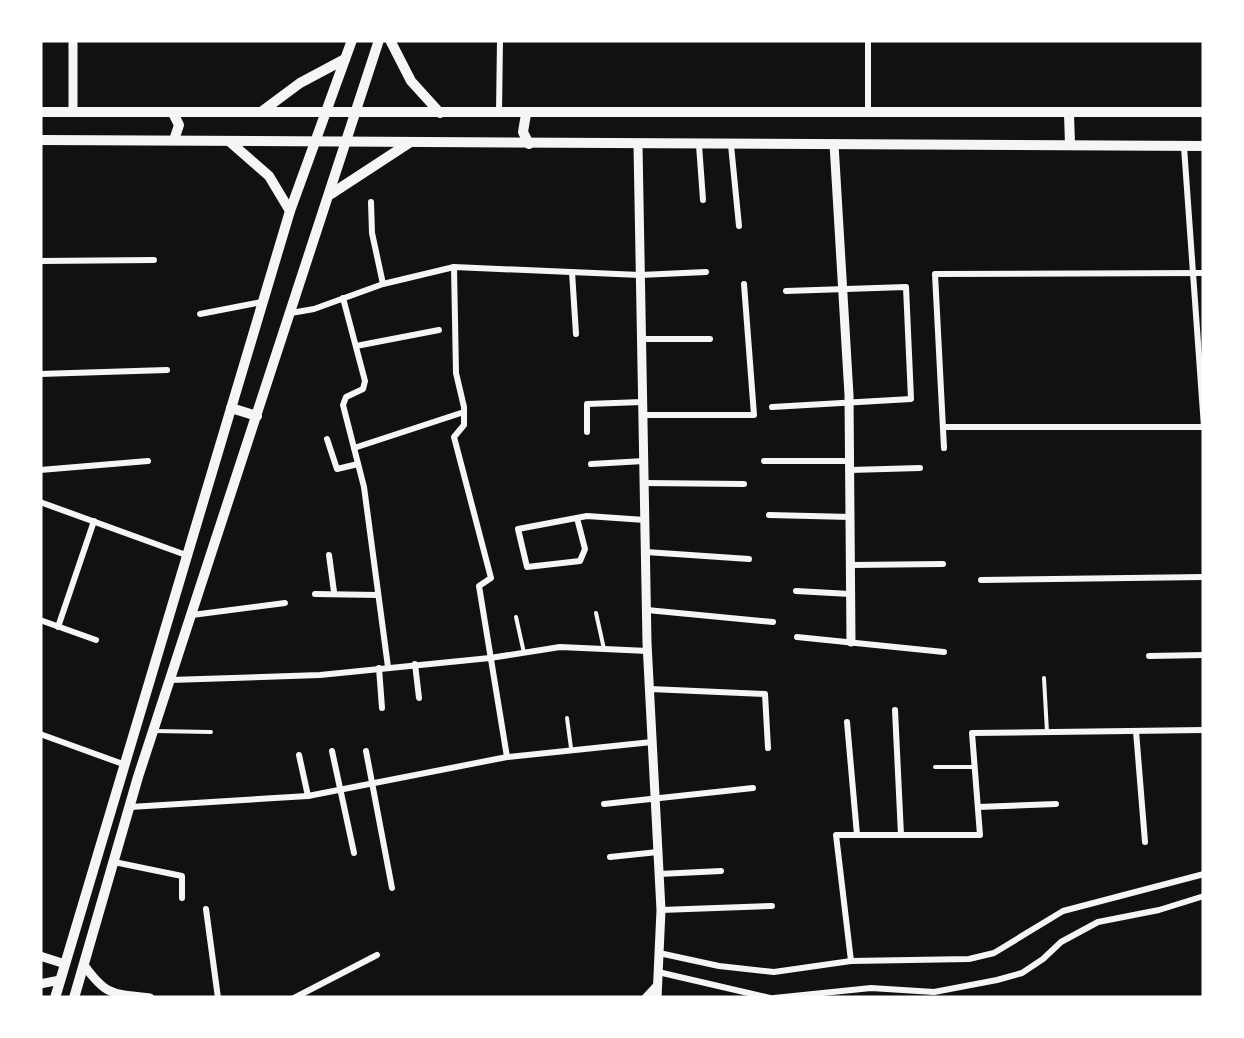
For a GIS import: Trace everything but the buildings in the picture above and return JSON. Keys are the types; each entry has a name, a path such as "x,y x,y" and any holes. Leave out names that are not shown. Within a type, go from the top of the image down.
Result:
{"main road":[{"path":"55,998 290,211 352,40"},
{"path":"74,998 170,680 379,40"},
{"path":"390,40 411,81 440,114"},
{"path":"260,113 300,83 345,59"},
{"path":"40,112 1204,112"},
{"path":"173,112 179,125 174,140"},
{"path":"526,114 523,132 529,144"},
{"path":"1068,114 1070,144"},
{"path":"40,140 1204,146"},
{"path":"228,140 270,176 290,211"},
{"path":"330,195 409,142"},
{"path":"231,408 257,416"}],"street":[{"path":"73,40 73,112"},
{"path":"499,114 500,40"},
{"path":"868,40 868,114"},
{"path":"834,144 849,402 852,642"},
{"path":"638,145 648,651 661,910 657,998"},
{"path":"700,145 703,200"},
{"path":"731,145 739,226"},
{"path":"943,427 1204,427 1200,273 1184,146"},
{"path":"372,202 372,233 384,284"},
{"path":"40,260 154,260"},
{"path":"291,313 454,267 640,274 706,272"},
{"path":"454,267 456,372 464,412 464,424 454,437 491,578 479,586 507,757"},
{"path":"572,272 576,334"},
{"path":"944,448 935,274 1200,273"},
{"path":"643,415 754,415 744,284"},
{"path":"772,407 912,399 906,287 786,290"},
{"path":"343,298 365,381 363,389 346,398 343,405 358,464 378,595 384,668 382,708"},
{"path":"200,314 263,302"},
{"path":"356,346 439,330"},
{"path":"641,339 710,339"},
{"path":"40,374 167,370"},
{"path":"587,432 587,404 642,402"},
{"path":"354,448 464,412"},
{"path":"327,439 337,469 358,464"},
{"path":"591,464 644,461"},
{"path":"764,461 920,468"},
{"path":"40,470 148,462"},
{"path":"644,482 744,484"},
{"path":"40,502 187,556"},
{"path":"769,515 850,517"},
{"path":"577,518 585,549 580,561 527,567 518,529 577,518 645,520"},
{"path":"58,627 94,521"},
{"path":"646,552 750,559"},
{"path":"329,555 334,592"},
{"path":"851,565 943,564"},
{"path":"981,580 1204,577"},
{"path":"796,591 851,594"},
{"path":"315,594 378,595"},
{"path":"192,616 286,603"},
{"path":"647,610 773,622"},
{"path":"40,620 96,640"},
{"path":"797,638 944,652"},
{"path":"170,680 320,675 560,648 648,651"},
{"path":"1149,656 1204,654"},
{"path":"415,664 419,698"},
{"path":"650,688 765,694 768,748"},
{"path":"895,710 901,835"},
{"path":"847,722 857,835"},
{"path":"851,961 836,835 980,835 972,733 1204,730"},
{"path":"1136,731 1145,842"},
{"path":"40,734 125,765"},
{"path":"130,808 308,796 507,757 652,742"},
{"path":"366,751 392,888"},
{"path":"332,752 354,853"},
{"path":"299,755 308,796"},
{"path":"604,804 753,788"},
{"path":"978,807 1056,804"},
{"path":"610,856 658,852"},
{"path":"114,862 182,876 182,898"},
{"path":"659,874 721,871"},
{"path":"659,954 774,972 851,961 968,959 994,953 1062,911 1204,874"},
{"path":"658,972 772,998 871,988 934,992 1022,973 1044,960 1060,942 1098,922 1204,896"},
{"path":"661,910 772,906"},
{"path":"206,909 218,998"},
{"path":"294,998 377,955"},
{"path":"40,956 65,964"},
{"path":"84,965 106,996 150,998"},
{"path":"40,984 60,980"},
{"path":"646,998 658,986"}],"lane":[{"path":"596,613 604,649"},
{"path":"516,618 524,653"},
{"path":"1044,678 1046,732"},
{"path":"567,718 572,750"},
{"path":"154,731 211,732"},
{"path":"935,767 975,767"}]}
